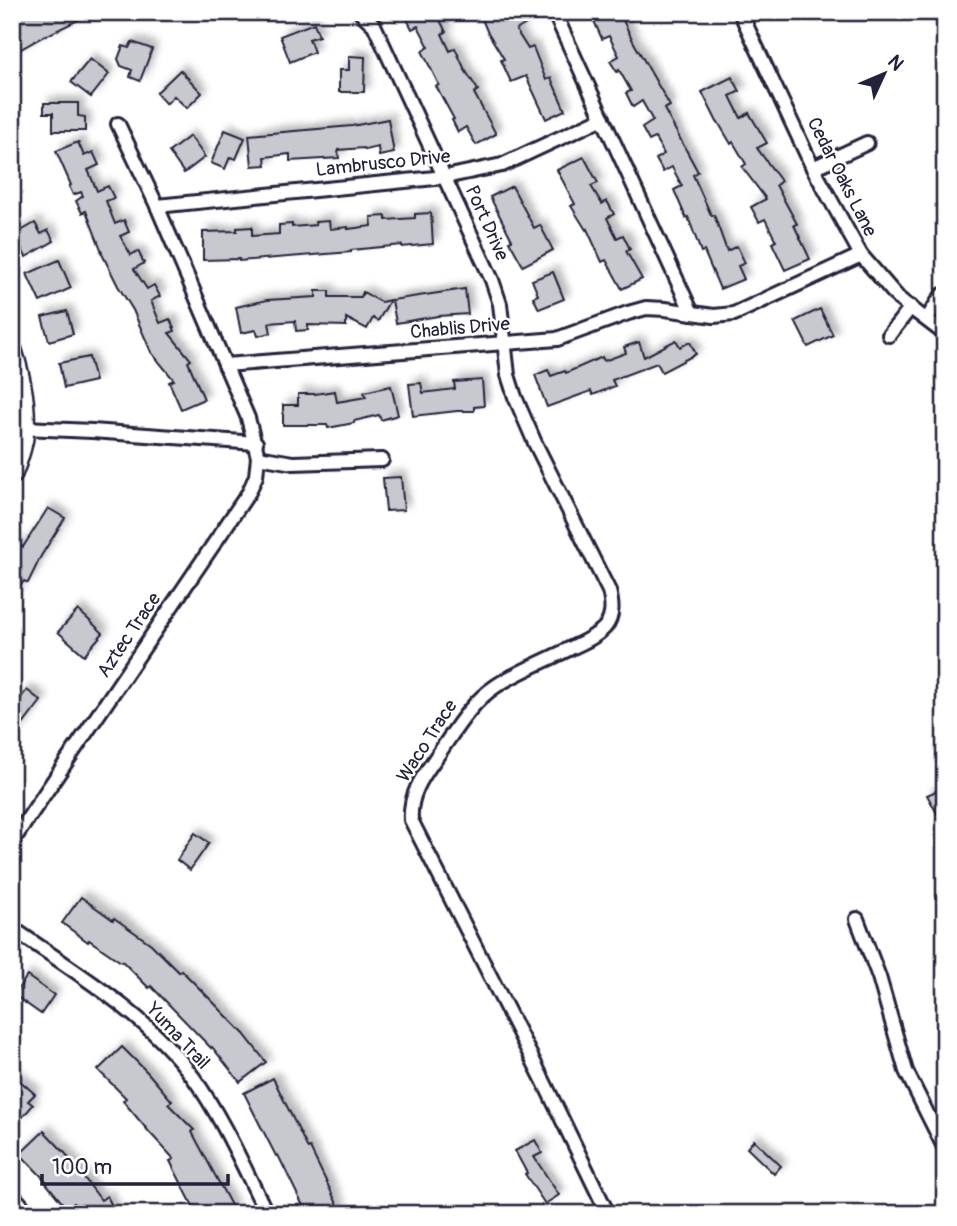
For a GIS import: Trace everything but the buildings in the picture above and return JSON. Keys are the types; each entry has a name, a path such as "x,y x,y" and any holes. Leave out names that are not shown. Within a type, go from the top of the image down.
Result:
{"street":[{"name":"Port Drive","path":"361,12 374,25 492,279 500,304 505,344"},
{"path":"554,12 692,313"},
{"name":"Cedar Oaks Lane","path":"740,12 813,168 861,255 899,299 945,334"},
{"name":"Lambrusco Drive","path":"157,206 445,177 502,165 603,118"},
{"name":"Aztec Trace","path":"12,842 249,492 256,476 258,457 248,418 157,206 118,124"},
{"path":"813,168 867,143"},
{"name":"Chablis Drive","path":"225,365 557,339 646,308 714,316 734,314 861,255"},
{"path":"927,319 942,295"},
{"path":"889,335 911,307"},
{"name":"Waco Trace","path":"505,344 508,375 515,397 535,443 610,591 611,617 604,628 590,638 497,685 473,705 413,794 411,820 608,1214"},
{"path":"12,351 21,378 24,428 21,450 12,474"},
{"path":"24,428 256,443"},
{"path":"258,457 293,463 382,460"},
{"path":"857,919 879,977 906,1072 945,1149"},
{"name":"Yuma Trail","path":"12,928 131,1013 164,1044 192,1076 219,1118 267,1214"},
{"path":"12,1194 29,1214"}]}
